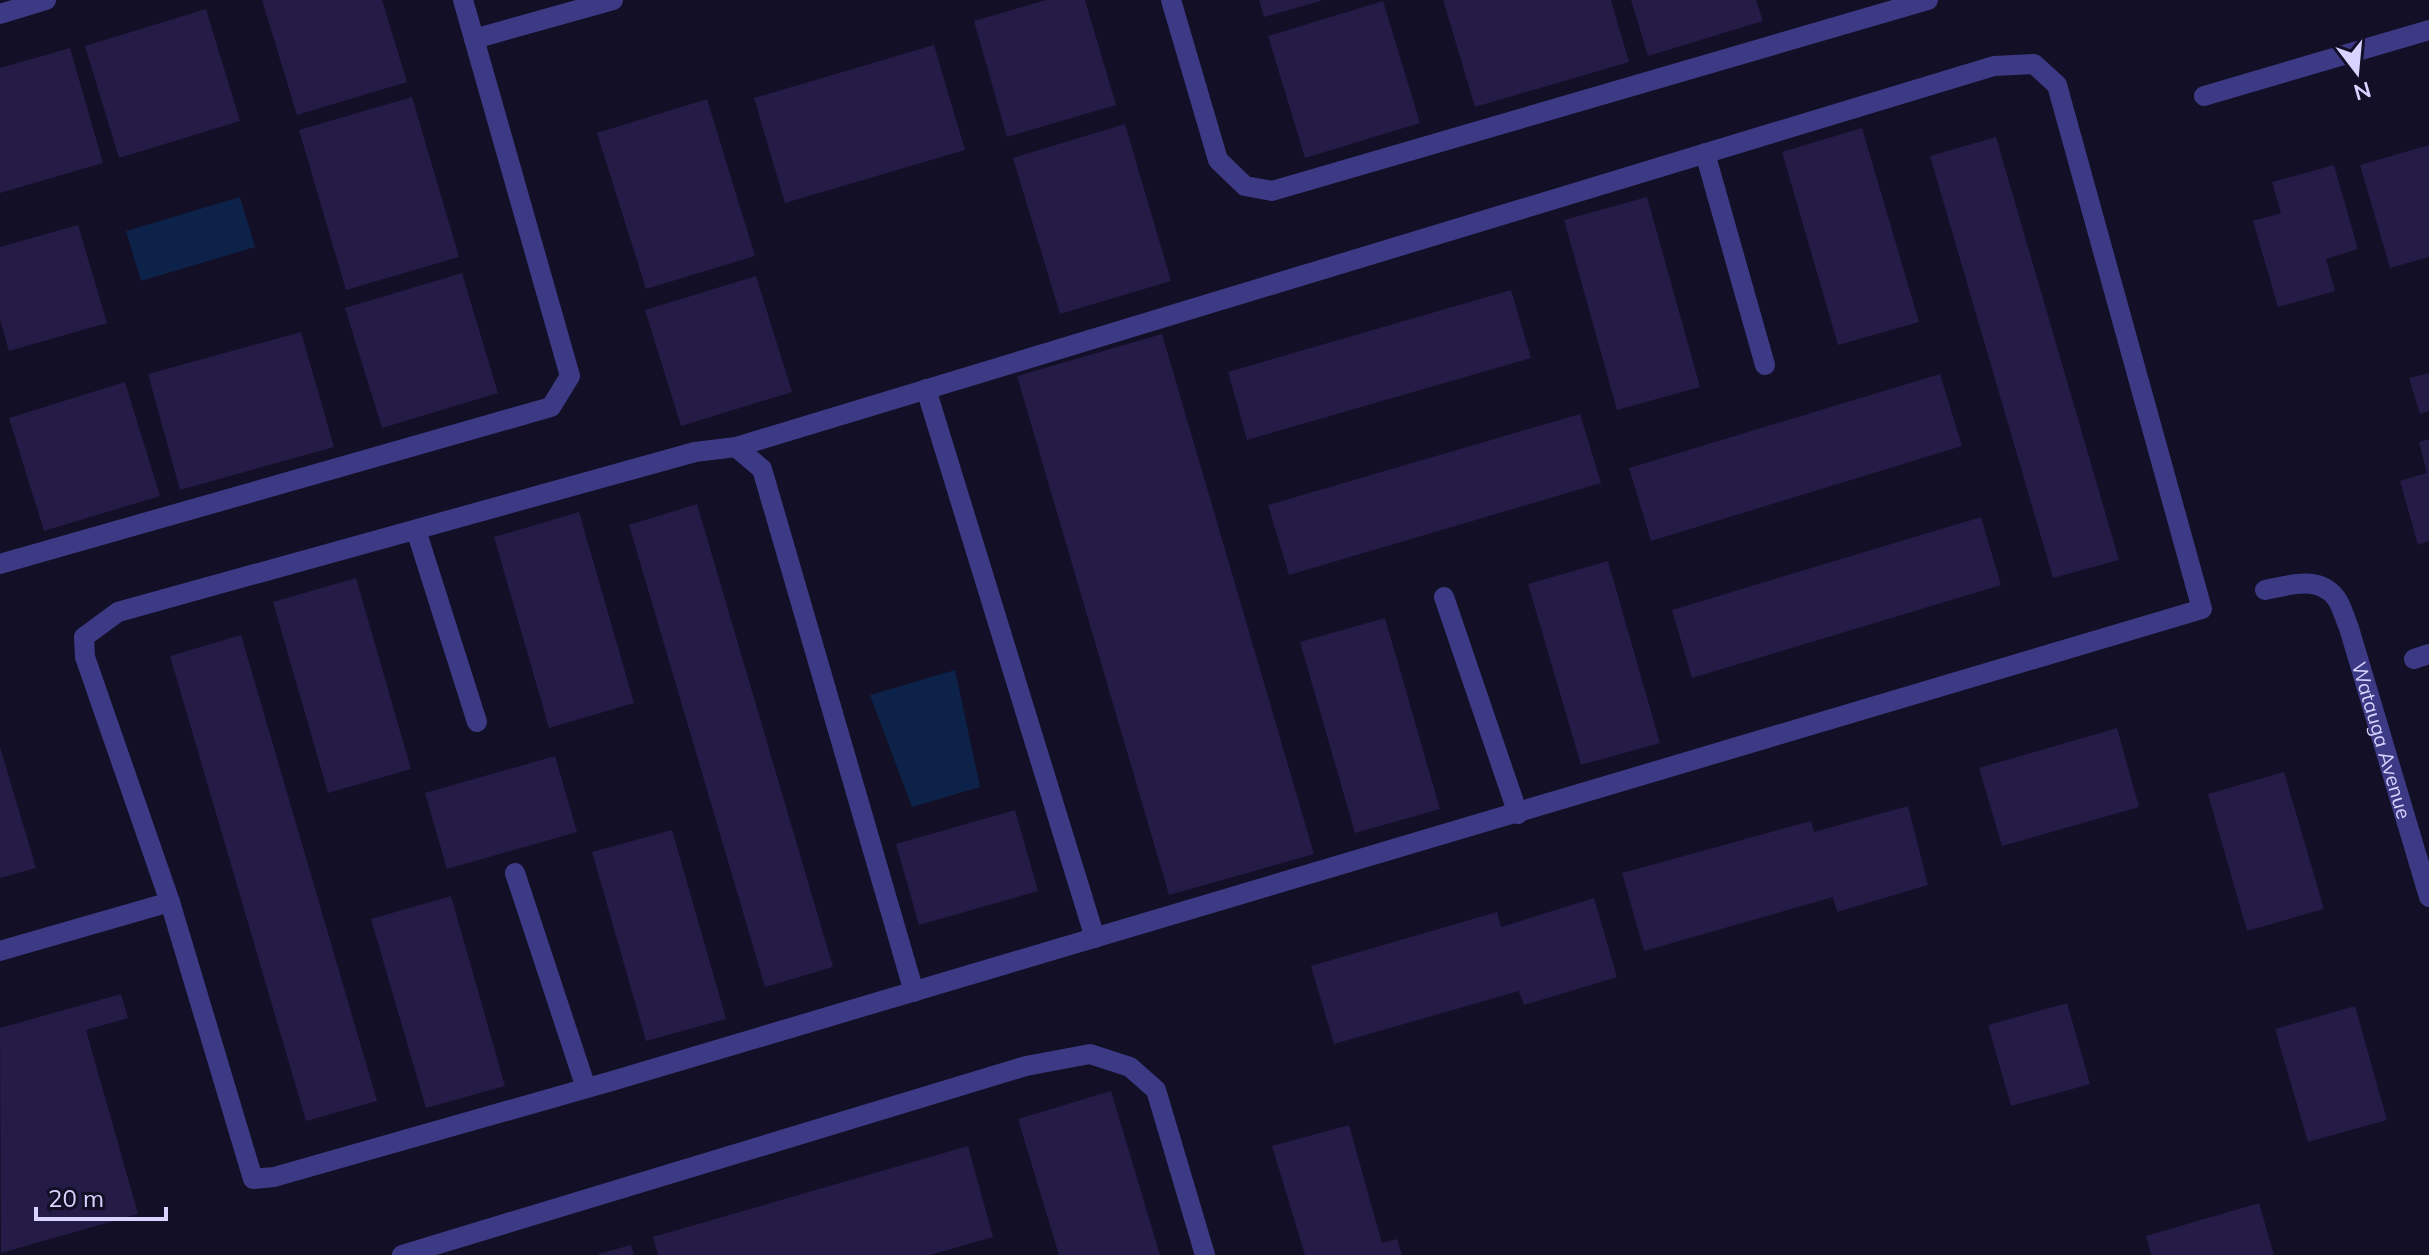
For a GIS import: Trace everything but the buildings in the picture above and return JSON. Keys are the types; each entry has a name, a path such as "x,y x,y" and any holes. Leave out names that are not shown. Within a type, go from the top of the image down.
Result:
{"street":[{"path":"0,14 46,0"},
{"path":"0,564 551,407 570,376 463,0"},
{"path":"474,39 613,0"},
{"path":"1171,0 1218,160 1245,186 1272,191 1928,0"},
{"path":"2204,96 2429,30"},
{"path":"2034,64 2057,85 2202,609 586,1088 274,1177 253,1179 170,902 85,657 84,637 118,612 695,452 736,447 926,389 1994,66 2034,64"},
{"path":"1705,153 1765,365"},
{"path":"926,389 1095,938"},
{"path":"736,447 762,469 914,992"},
{"path":"416,530 477,722"},
{"name":"Watauga Avenue","path":"2265,590 2301,583 2317,584 2335,597 2349,628 2429,897"},
{"path":"1444,597 1518,814"},
{"path":"515,873 586,1088"},
{"path":"0,951 170,902"},
{"path":"402,1255 1026,1066 1090,1054 1130,1067 1156,1090 1205,1255"}],"water":[{"path":"240,197 255,247 141,281 126,231"},
{"path":"955,670 980,787 912,807 870,695"}]}
